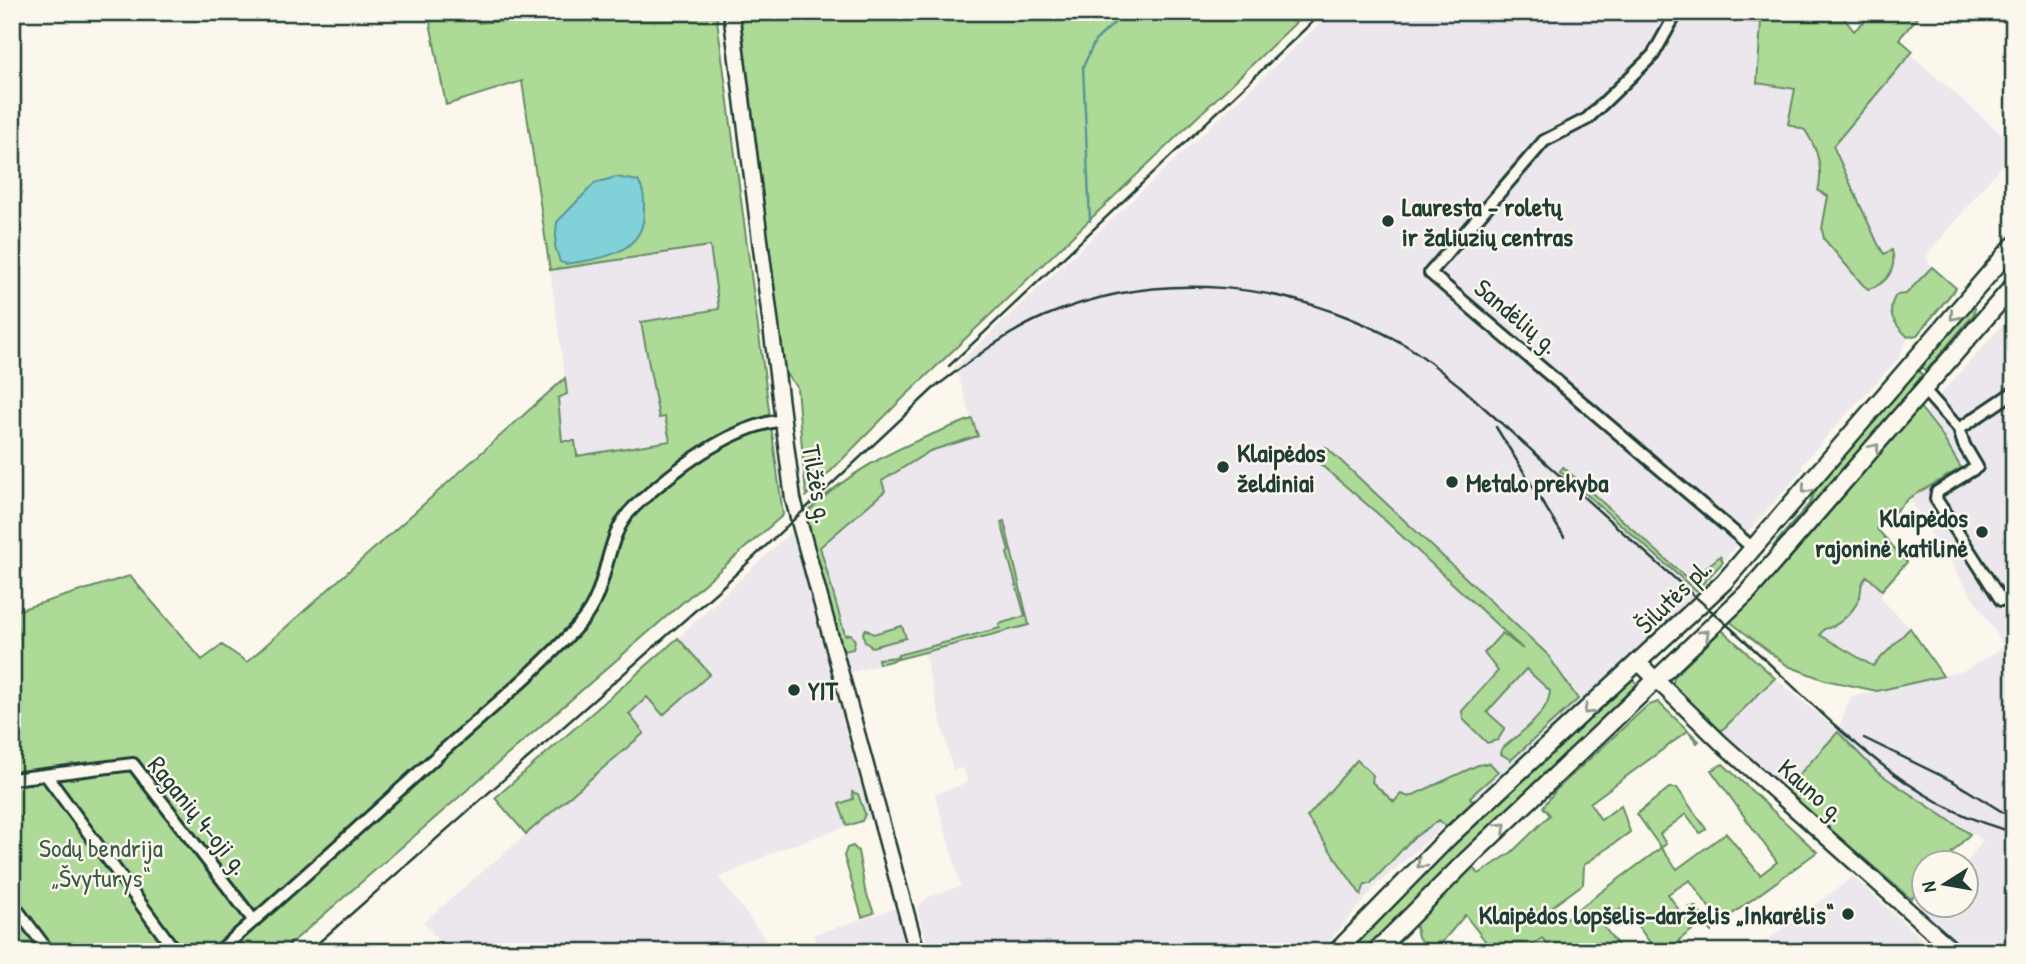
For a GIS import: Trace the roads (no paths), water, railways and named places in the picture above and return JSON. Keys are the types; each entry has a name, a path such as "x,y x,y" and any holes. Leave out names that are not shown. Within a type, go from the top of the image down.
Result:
{"main road":[{"name":"Tilžės g.","path":"731,12 796,512 917,952"},
{"name":"Šilutės pl.","path":"1336,952 1450,836 1702,604 1755,549 2014,246"},
{"name":"Šilutės pl.","path":"1375,952 1772,566 2014,285"},
{"path":"1975,291 1994,307"},
{"path":"1755,549 1772,566"},
{"name":"Kauno g.","path":"1639,663 1955,952"}],"street":[{"name":"Sandėlių g.","path":"1676,12 1653,55 1587,119 1545,141 1430,273 1755,549"},
{"path":"1924,390 1959,429 1964,445 1977,467 1937,492 1936,499 2001,600 2014,590"},
{"path":"1959,429 2014,391"},
{"path":"218,952 496,703 582,621 597,596 621,524 633,508 682,468 727,439 761,424 782,420"},
{"name":"Raganių 4-oji g.","path":"12,779 133,764 254,921"},
{"path":"46,775 176,952"},
{"path":"12,903 48,952"}],"water":[{"path":"616,177 638,181 642,189 644,212 642,226 636,238 628,246 605,257 566,264 560,262 555,246 557,222 595,183"}],"waterway":[{"path":"1090,221 1083,67 1095,41 1126,12"}],"railway":[{"path":"949,366 1323,12"},
{"path":"308,952 722,587 934,388 1002,339 1045,316 1089,301 1134,291 1180,287 1225,288 1270,294 1315,306 1358,322 1415,351 1460,386 1862,749 1934,800 1973,819 2014,832"},
{"path":"1496,427 1564,537"},
{"path":"1864,738 1954,782 2014,819"}],"place":[{"name":"Lauresta - roletų ir žaliuzių centras","path":"1388,221"},
{"name":"Klaipėdos želdiniai","path":"1223,467"},
{"name":"Metalo prekyba","path":"1452,482"},
{"name":"Klaipėdos rajoninė katilinė","path":"1982,532"},
{"name":"YIT","path":"794,690"},
{"name":"Klaipėdos lopšelis-darželis „Inkarėlis“","path":"1848,914"}],"park label":[{"name":"Sodų bendrija „Švyturys“","path":"101,862"}]}
